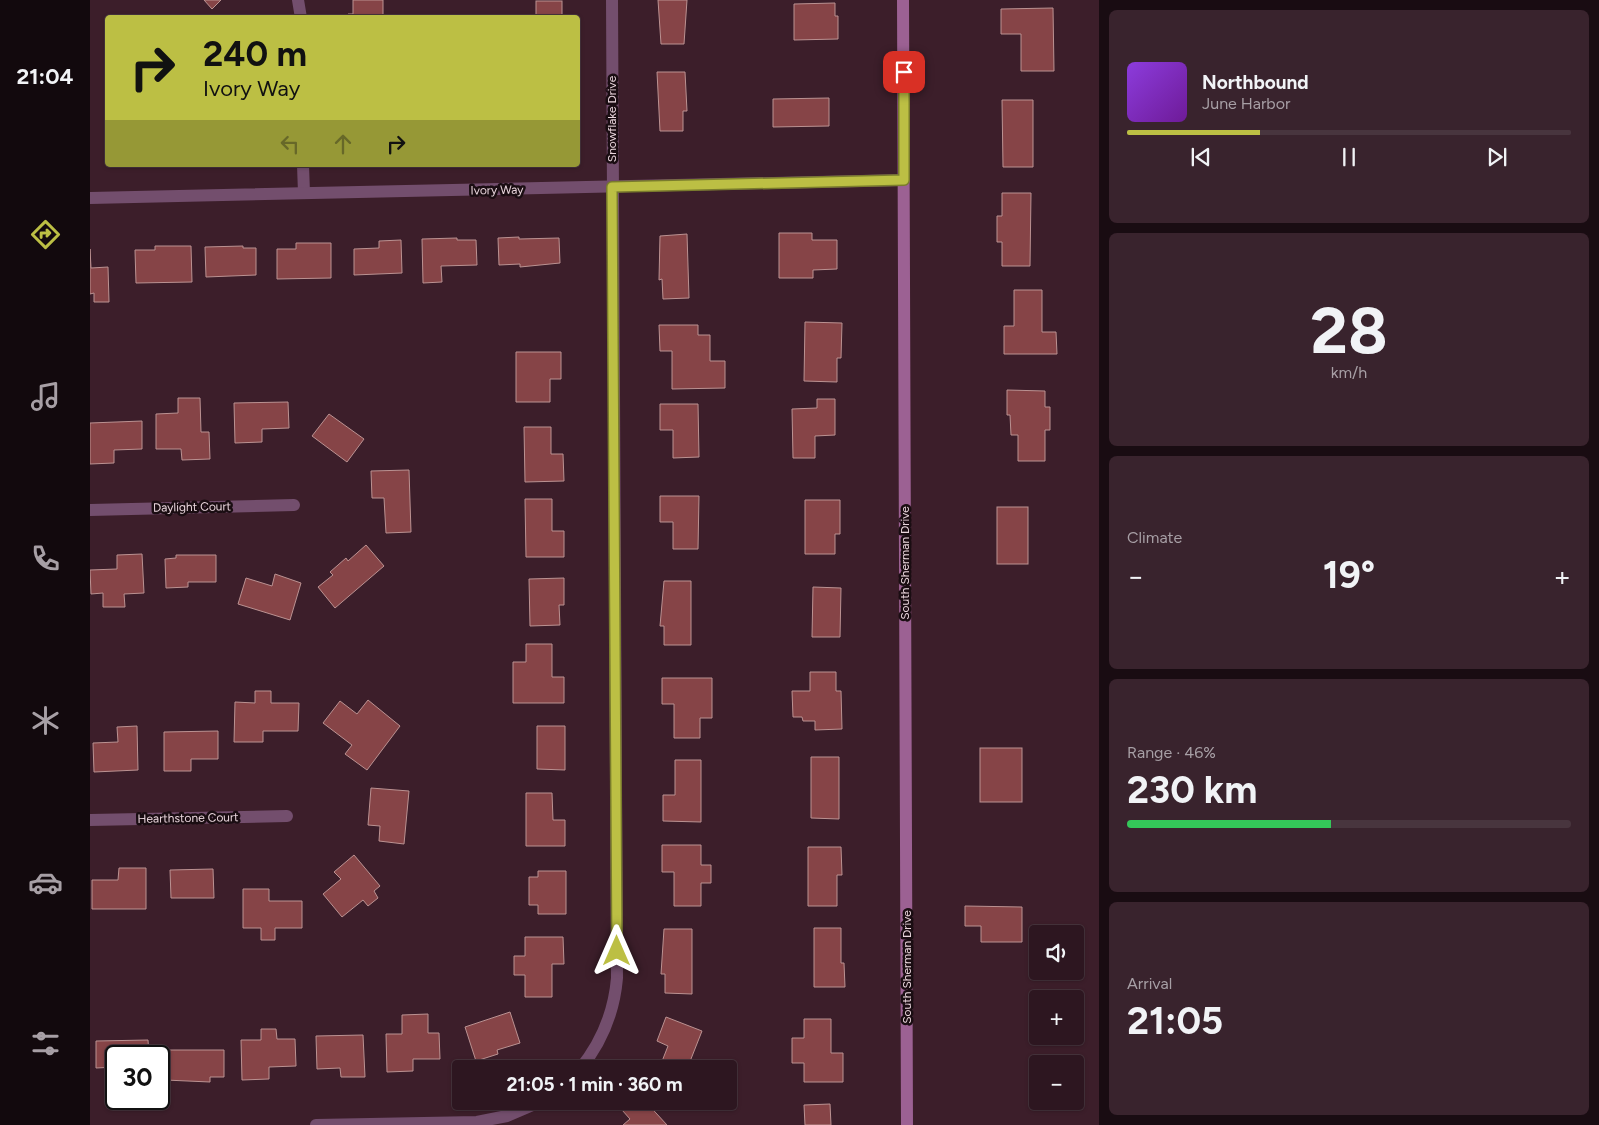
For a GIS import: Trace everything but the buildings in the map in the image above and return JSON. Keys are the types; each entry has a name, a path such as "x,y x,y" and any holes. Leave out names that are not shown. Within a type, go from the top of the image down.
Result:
{"street":[{"path":"298,0 300,15"},
{"name":"Snowflake Drive","path":"586,1060 606,1026 612,1007 617,978 612,0"},
{"name":"South Sherman Drive","path":"904,0 907,1125"},
{"path":"303,167 304,194"},
{"name":"Ivory Way","path":"90,198 904,180"},
{"name":"Daylight Court","path":"90,510 294,505"},
{"name":"Hearthstone Court","path":"90,820 287,816"},
{"path":"316,1125 477,1122 507,1116 521,1110"}],"route":[{"path":"617,951 612,187 904,180 904,72"}]}
